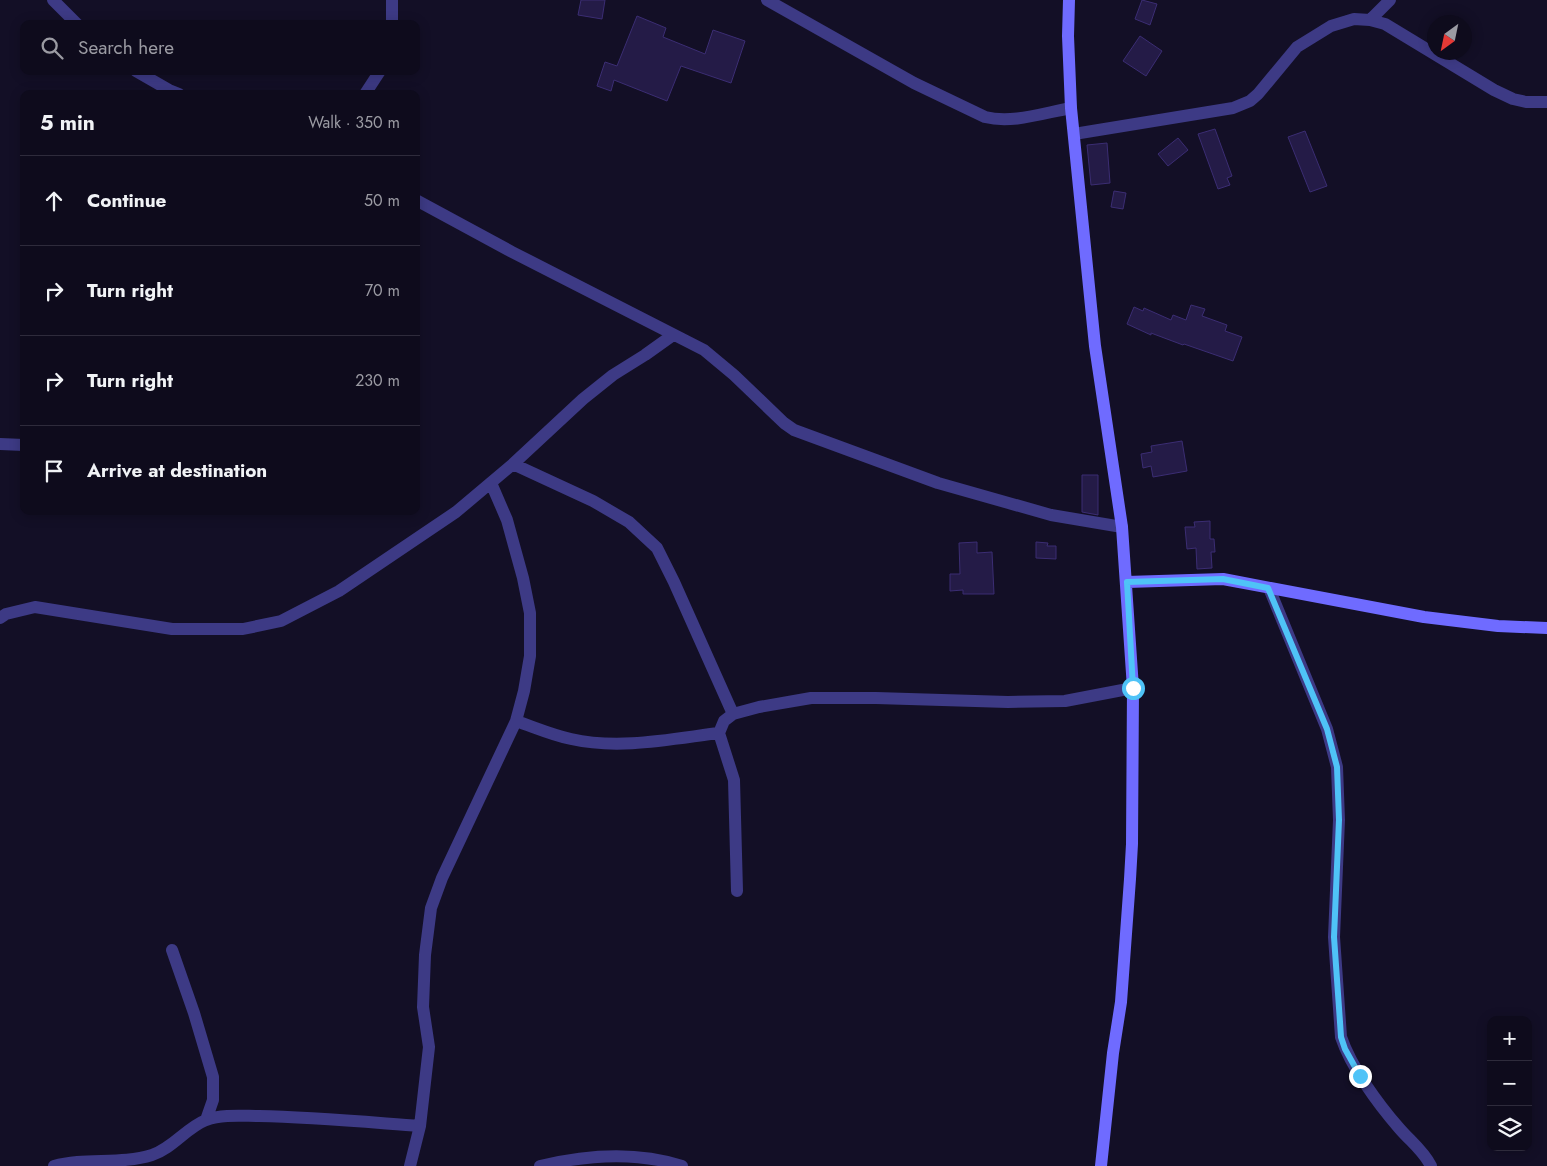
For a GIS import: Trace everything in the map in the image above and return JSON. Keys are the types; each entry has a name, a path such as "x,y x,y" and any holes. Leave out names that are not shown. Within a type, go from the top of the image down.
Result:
{"street":[{"path":"53,0 73,20"},
{"path":"392,0 392,20"},
{"path":"767,0 784,4 914,82 985,117 996,120 1012,119 1071,108"},
{"path":"1069,0 1068,36 1071,108 1095,346 1122,527 1133,688 1132,844 1121,1002 1113,1053 1102,1166"},
{"path":"1370,20 1390,0"},
{"path":"1074,134 1233,108 1250,101 1258,94 1297,47 1332,26 1354,19 1386,24 1494,90 1513,99 1526,102 1547,102"},
{"path":"143,75 169,90"},
{"path":"368,90 377,75"},
{"path":"420,202 512,252 704,350 794,430 938,483 1051,515 1122,527"},
{"path":"0,618 6,614 35,607 172,629 243,628 281,621 339,591 456,512 513,464 583,399 613,375 673,335"},
{"path":"0,444 20,445"},
{"path":"513,464 593,501 629,522 657,548 733,714"},
{"path":"410,1166 420,1126 429,1048 423,1007 425,955 431,908 442,878 516,721 524,691 530,656 530,613 513,538 491,483"},
{"path":"1127,582 1223,579 1424,617 1498,626 1547,628"},
{"path":"1268,588 1327,729 1337,767 1339,820 1334,937 1341,1037 1345,1049 1360,1076 1398,1127 1424,1154 1431,1166"},
{"path":"736,890 734,780 719,733 724,722 733,714 759,707 811,698 885,698 1008,702 1064,701 1133,688"},
{"path":"516,721 570,739 607,744 719,733"},
{"path":"172,950 194,1013 213,1077 213,1100 206,1120"},
{"path":"54,1166 84,1161 132,1162 153,1155 206,1120 225,1116 293,1117 420,1126"},
{"path":"540,1166 589,1157 635,1157 682,1166"}],"building":[{"path":"581,0 605,0 602,19 578,15"},
{"path":"1142,0 1157,4 1150,25 1135,19"},
{"path":"637,16 666,28 663,37 705,54 713,30 745,41 731,83 681,66 667,101 614,80 611,91 597,86 605,62 617,66"},
{"path":"1140,36 1162,51 1146,76 1123,61"},
{"path":"1215,129 1232,176 1227,178 1230,185 1218,189 1198,134"},
{"path":"1305,131 1327,186 1310,192 1288,137"},
{"path":"1178,138 1188,150 1168,166 1158,154"},
{"path":"1107,143 1110,183 1091,185 1087,145"},
{"path":"1114,191 1126,193 1123,209 1111,207"},
{"path":"1191,305 1205,309 1202,316 1227,325 1225,331 1242,337 1233,361 1151,333 1151,335 1127,324 1134,307 1143,311 1144,308 1171,320 1173,315 1186,320"},
{"path":"1182,441 1187,471 1153,477 1151,466 1143,468 1141,454 1152,452 1151,446"},
{"path":"1082,475 1098,475 1098,515 1082,512"},
{"path":"1210,521 1210,539 1214,539 1215,552 1211,552 1212,568 1197,569 1196,548 1187,549 1185,527 1195,527 1194,522"},
{"path":"977,542 977,553 992,552 994,594 963,594 963,590 950,591 950,574 960,574 959,543"},
{"path":"1036,542 1048,543 1047,546 1056,546 1056,559 1036,558"}],"route":[{"path":"1133,688 1127,582 1223,579 1268,588 1327,729 1337,767 1339,820 1334,937 1341,1037 1345,1049 1360,1076"}]}
